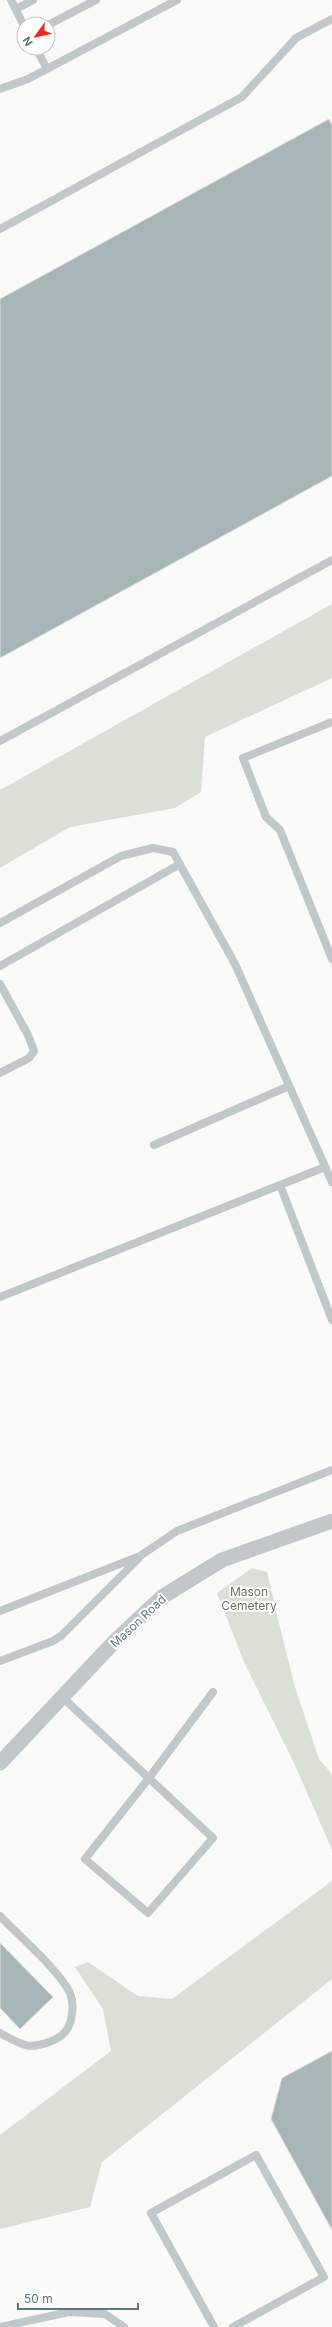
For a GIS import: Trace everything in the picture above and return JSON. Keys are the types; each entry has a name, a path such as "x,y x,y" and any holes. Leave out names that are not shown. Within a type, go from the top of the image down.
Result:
{"street":[{"name":"Mason Road","path":"0,1763 115,1641 162,1597 222,1560 332,1522"}],"lane":[{"path":"11,0 19,16"},
{"path":"16,9 33,0"},
{"path":"56,22 96,0"},
{"path":"0,89 28,79 177,0"},
{"path":"0,229 242,97 296,38 332,19"},
{"path":"40,56 47,69"},
{"path":"0,741 332,560"},
{"path":"332,722 243,758 266,817 280,830 332,959"},
{"path":"0,923 121,856 152,848 173,852 235,964 332,1182"},
{"path":"0,966 180,864"},
{"path":"0,984 28,1035 34,1051 29,1058 0,1073"},
{"path":"154,1145 289,1086"},
{"path":"0,1297 325,1168"},
{"path":"280,1185 332,1320"},
{"path":"0,1661 53,1641 61,1636 140,1556 177,1531 332,1470"},
{"path":"0,1611 140,1556"},
{"path":"62,1697 149,1778 214,1838 148,1913 85,1859 149,1778 213,1692"},
{"path":"0,1916 54,1971 70,1993 74,2008 70,2025 61,2037 44,2045 28,2047 0,2032"},
{"path":"214,2327 151,2213 256,2156 324,2277 233,2327"},
{"path":"0,2327 69,2312 105,2314 124,2327"}],"green space":[{"path":"332,604 332,678 205,737 201,792 175,808 70,827 0,868 0,790"},
{"name":"Mason Cemetery","path":"252,1568 267,1572 274,1601 277,1605 275,1607 295,1687 319,1759 332,1774 332,1850 295,1765 244,1662 217,1593"},
{"path":"332,1881 332,1979 102,2162 90,2207 0,2229 0,2135 111,2051 103,2009 75,1967 88,1962 138,1996 172,1999"}],"building":[{"path":"329,119 332,125 332,476 0,658 0,299"},
{"path":"0,1943 53,1997 20,2029 0,2008"},
{"path":"332,2051 332,2230 271,2119 282,2078"}]}
